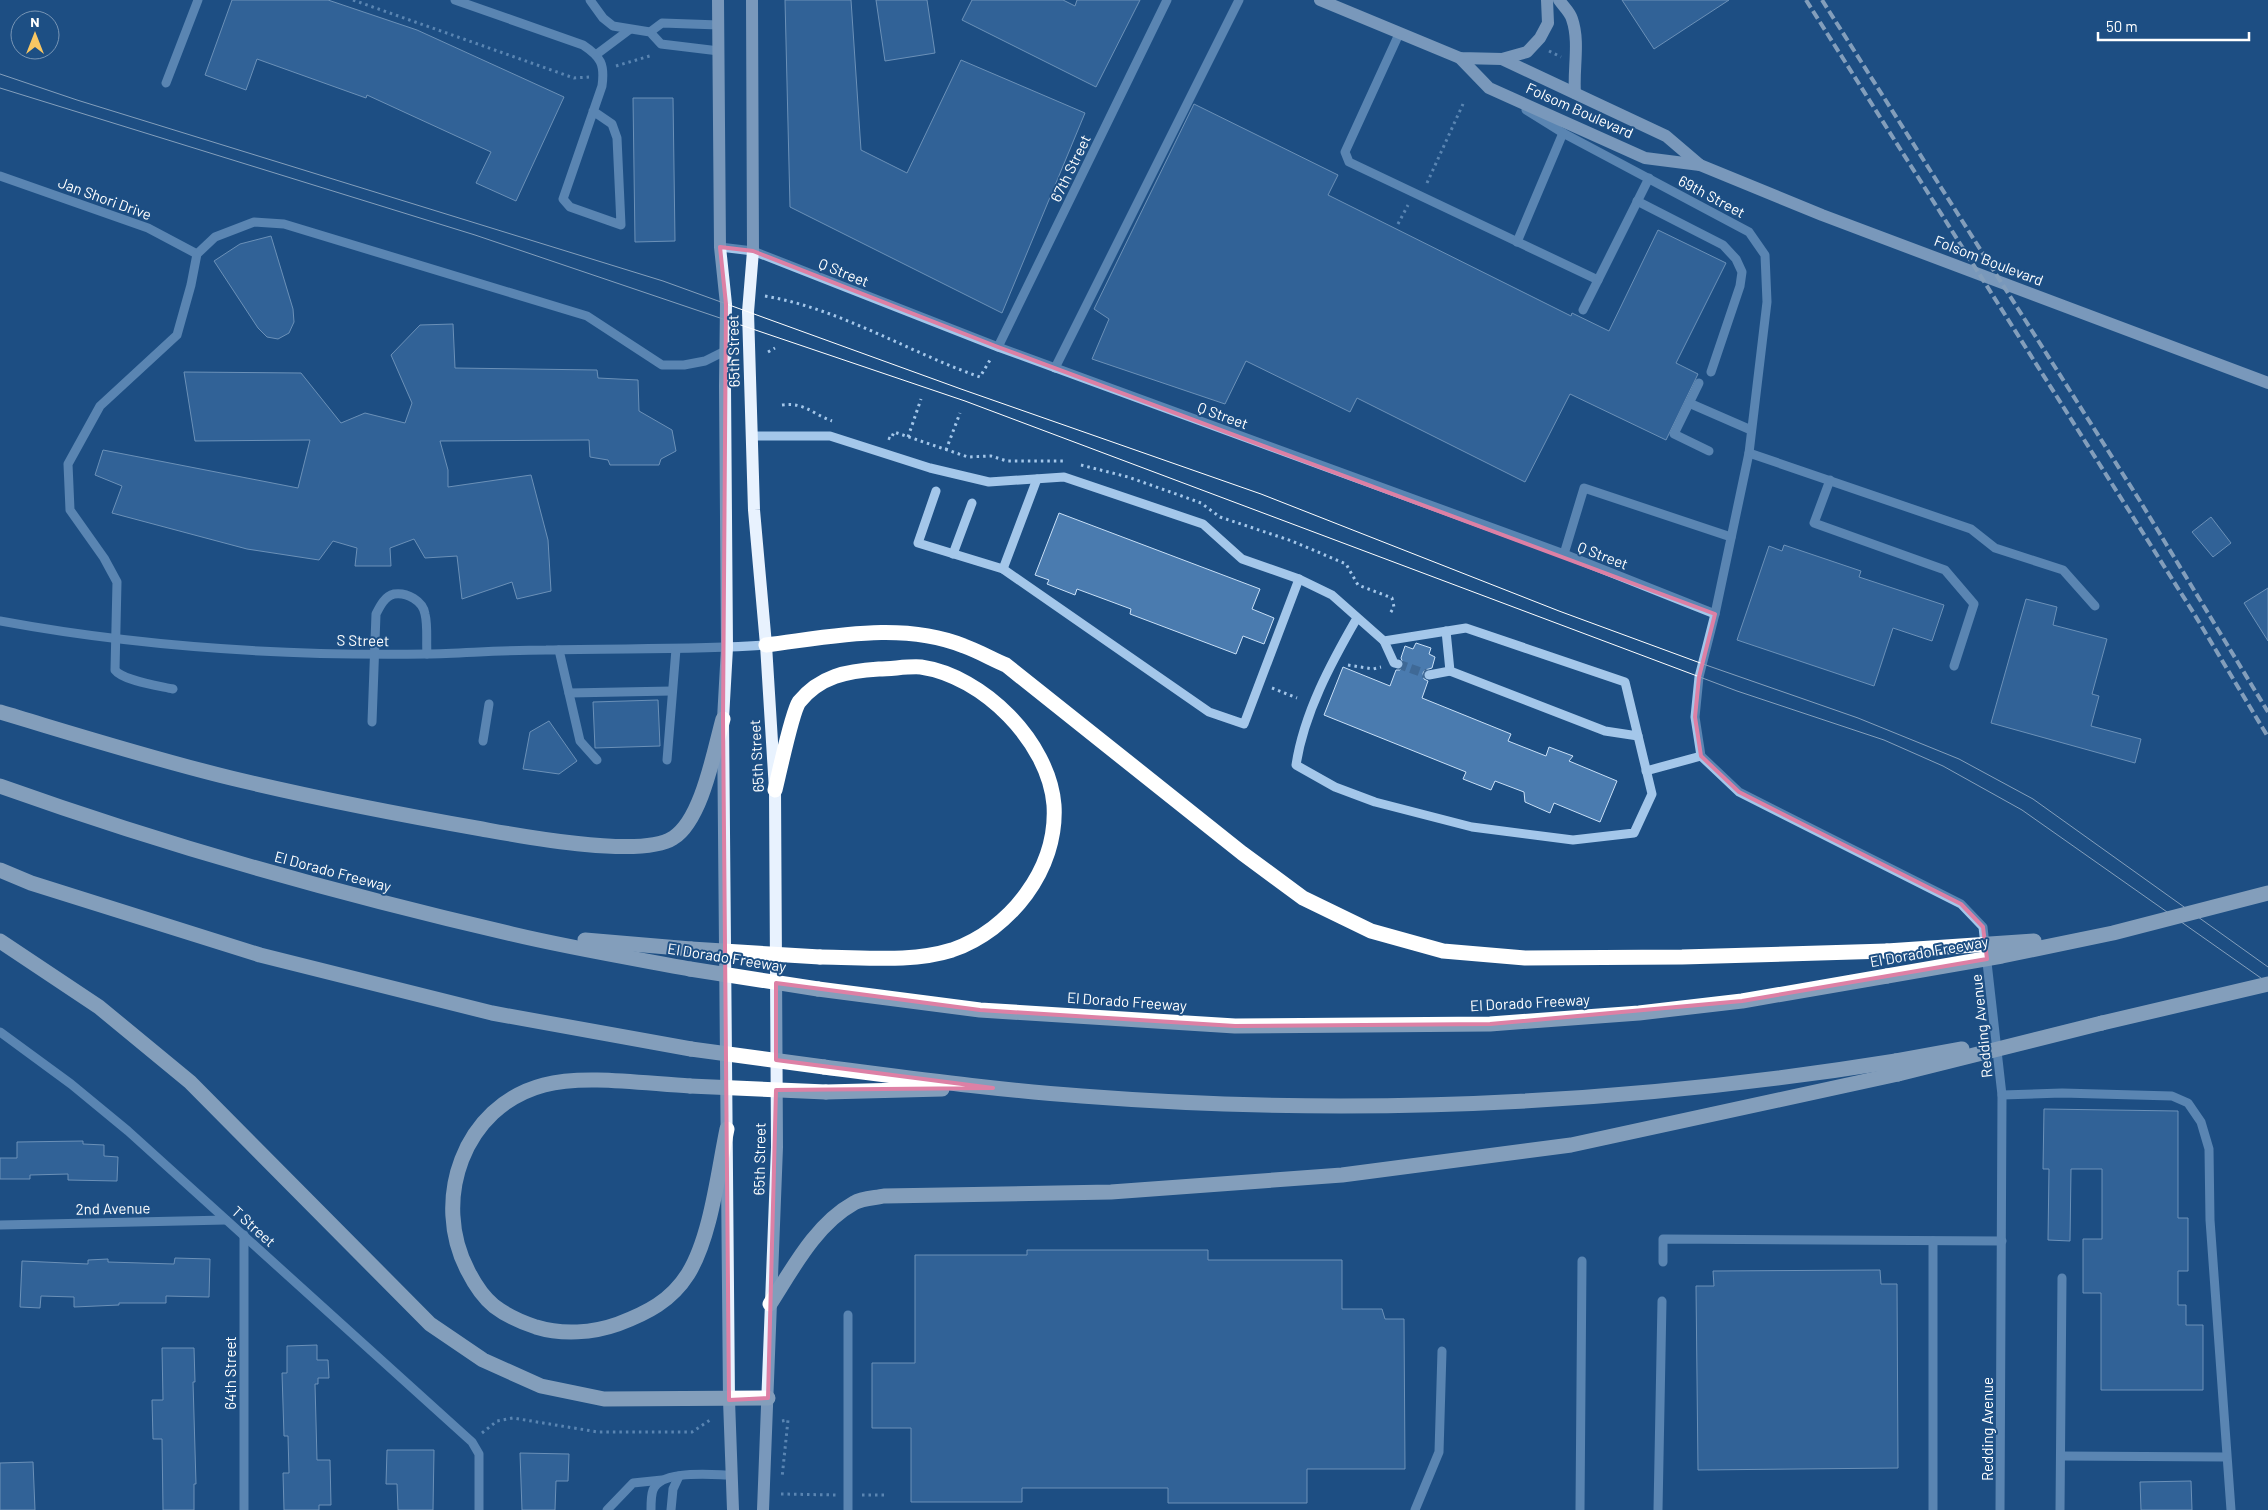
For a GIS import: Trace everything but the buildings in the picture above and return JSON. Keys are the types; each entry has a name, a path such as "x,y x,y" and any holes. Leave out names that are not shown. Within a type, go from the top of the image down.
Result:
{"highway":[{"path":"766,645 870,632 918,634 963,645 1006,665 1242,853 1303,898 1372,931 1434,948 1525,958 1682,957 1887,951 2005,944 2113,933"},
{"path":"513,934 691,949 820,957 910,957 931,955 971,942 998,925 1013,911 1032,886 1046,857 1053,826 1052,795 1046,774 1032,745 1013,719 997,704 971,686 952,676 920,667 852,670 831,677 812,688 797,704 775,790"},
{"path":"0,712 194,768 362,808 538,840 611,846 650,846 662,844 687,827 696,812 723,719"},
{"name":"El Dorado Freeway","path":"0,786 92,819 301,882 513,934 690,969 818,989 980,1010 1235,1026 1480,1024 1639,1013 1742,1001 2002,956 2113,933 2268,893"},
{"path":"0,870 41,886 260,955 492,1013 690,1049 993,1088 1178,1102 1294,1105 1498,1102 1602,1095 1897,1068"},
{"path":"0,941 99,1008 190,1082 430,1324 483,1360 541,1386 604,1399 729,1400 768,1398"},
{"path":"770,1304 798,1259 825,1226 855,1202 884,1196 1111,1192 1342,1175 1571,1144 2268,984"},
{"path":"727,1129 706,1229 697,1257 682,1282 662,1303 636,1317 610,1327 591,1331 563,1332 544,1329 517,1321 492,1305 474,1283 460,1257 454,1238 451,1210 453,1190 463,1154 485,1121 507,1102 524,1092 544,1085 570,1080 826,1092 993,1088"}],"main road":[{"name":"65th Street","path":"718,0 720,247 726,304 726,648 723,719 729,1400 733,1510"},
{"name":"65th Street","path":"752,0 753,251 748,312 754,510 766,645 775,790 777,1146 763,1510"},
{"name":"Folsom Boulevard","path":"1320,0 1460,58 1502,59 1666,136 1700,165"},
{"path":"1502,59 1527,52 1540,38 1548,23 1547,0"},
{"path":"1559,0 1572,18 1576,37 1573,72 1575,93"},
{"name":"Folsom Boulevard","path":"1460,58 1489,88 1645,158 1700,165 1822,215 2268,383"}],"street":[{"path":"166,84 198,0"},
{"path":"455,0 583,45 597,54 603,71 602,86 593,111 563,199 570,207 621,225 617,138 612,124 593,111"},
{"path":"590,0 602,18 613,26 650,32 661,44 719,51"},
{"name":"67th Street","path":"998,347 1167,0"},
{"path":"1055,368 1239,0"},
{"path":"650,32 662,23 719,25"},
{"path":"597,54 629,30"},
{"path":"1400,34 1345,152 1349,162 1598,280"},
{"name":"69th Street","path":"1489,88 1563,133 1749,232 1765,255 1767,302 1749,453 1716,614"},
{"path":"1517,242 1563,133"},
{"name":"Jan Shori Drive","path":"0,176 148,228 197,254"},
{"path":"1583,310 1649,178"},
{"path":"1638,201 1723,245 1736,259 1742,272 1740,286 1711,372"},
{"path":"173,689 117,674 114,667 114,638 117,582 104,558 70,510 68,464 100,406 177,335 191,285 197,254 215,237 254,222 284,224 587,316 662,365 684,365 705,361 725,350"},
{"name":"Q Street","path":"720,247 753,251 998,347 1564,554 1716,614"},
{"path":"1699,382 1674,434 1709,451"},
{"path":"1689,403 1751,430"},
{"path":"752,436 830,436 930,468 989,482 1064,478 1203,524 1242,559 1299,580 1332,595 1384,642 1394,663 1398,664"},
{"path":"1749,453 1957,523 1977,533 1995,548 2064,570 2095,606"},
{"path":"1003,569 1038,479"},
{"path":"1830,480 1814,523 1945,570 1974,604 1954,666"},
{"path":"1564,554 1584,488 1731,537"},
{"path":"936,491 918,543 1003,569 1209,712 1244,724 1299,580"},
{"path":"953,554 972,503"},
{"path":"372,722 376,614 382,602 393,594 410,596 420,603 425,612 427,654"},
{"path":"1646,771 1701,756 1695,717 1699,677 1716,614"},
{"path":"1357,618 1332,663 1300,743 1296,765 1335,787 1375,802 1472,827 1573,840 1634,833 1652,794 1625,682 1466,628 1384,642"},
{"name":"S Street","path":"0,621 114,638 245,650 427,654 726,648 766,645"},
{"path":"1446,631 1450,671"},
{"path":"667,760 676,648"},
{"path":"559,650 580,741 598,760"},
{"path":"1429,676 1450,671 1605,731 1638,736"},
{"path":"569,693 672,691"},
{"path":"483,741 489,704"},
{"name":"Redding Avenue","path":"1701,756 1739,792 1961,904 1983,927 2002,1095 2000,1510"},
{"name":"T Street","path":"0,1032 71,1084 128,1131 472,1442 479,1454 479,1510"},
{"path":"2002,1095 2062,1093 2172,1096 2188,1104 2201,1122 2209,1149 2210,1220 2231,1510"},
{"name":"2nd Avenue","path":"0,1224 226,1220"},
{"name":"64th Street","path":"244,1236 244,1510"},
{"path":"1663,1262 1663,1239 2002,1241"},
{"path":"1933,1240 1933,1510"},
{"path":"1580,1510 1582,1261"},
{"path":"2060,1510 2062,1278"},
{"path":"1658,1510 1662,1301"},
{"path":"848,1315 848,1510"},
{"path":"1415,1510 1439,1452 1442,1351"},
{"path":"2061,1456 2226,1457"},
{"path":"607,1510 633,1483 679,1476 732,1475"},
{"path":"671,1510 673,1489 679,1476"},
{"path":"651,1510 653,1490 662,1480"}],"path":[{"path":"353,0 574,78 589,77 628,61 652,54 660,55"},
{"path":"1546,50 1562,57"},
{"path":"1398,224 1408,205 1427,183 1463,104"},
{"path":"750,294 786,300 846,319 942,364 980,378 982,373"},
{"path":"768,352 775,348"},
{"path":"908,437 921,399"},
{"path":"946,450 960,413"},
{"path":"1343,666 1349,664 1373,669 1383,666 1378,659"},
{"path":"1269,687 1297,698"},
{"path":"472,1442 497,1421 513,1418 598,1432 692,1432 710,1420 730,1421"},
{"path":"767,1421 788,1420 781,1495 885,1495"}],"highlighted area":[{"path":"720,247 753,251 998,347 1715,614 1699,677 1695,717 1701,756 1739,792 1961,904 1983,927 1987,959 1742,1001 1490,1024 1235,1026 980,1010 776,983 776,1060 993,1088 776,1090 768,1398 729,1400 723,719 726,304"}],"tunnel":[{"path":"1398,664 1429,675"}],"tram line":[{"path":"0,74 77,100 663,281 961,389 1261,494 1559,611 1858,718 1959,759 2033,799 2268,967"},
{"path":"0,88 475,235 965,401 1737,691 1884,740 1943,766 2022,810 2268,983"}],"railway":[{"path":"1806,0 2193,612 2268,737"},
{"path":"1822,0 2140,501 2268,712"}]}
